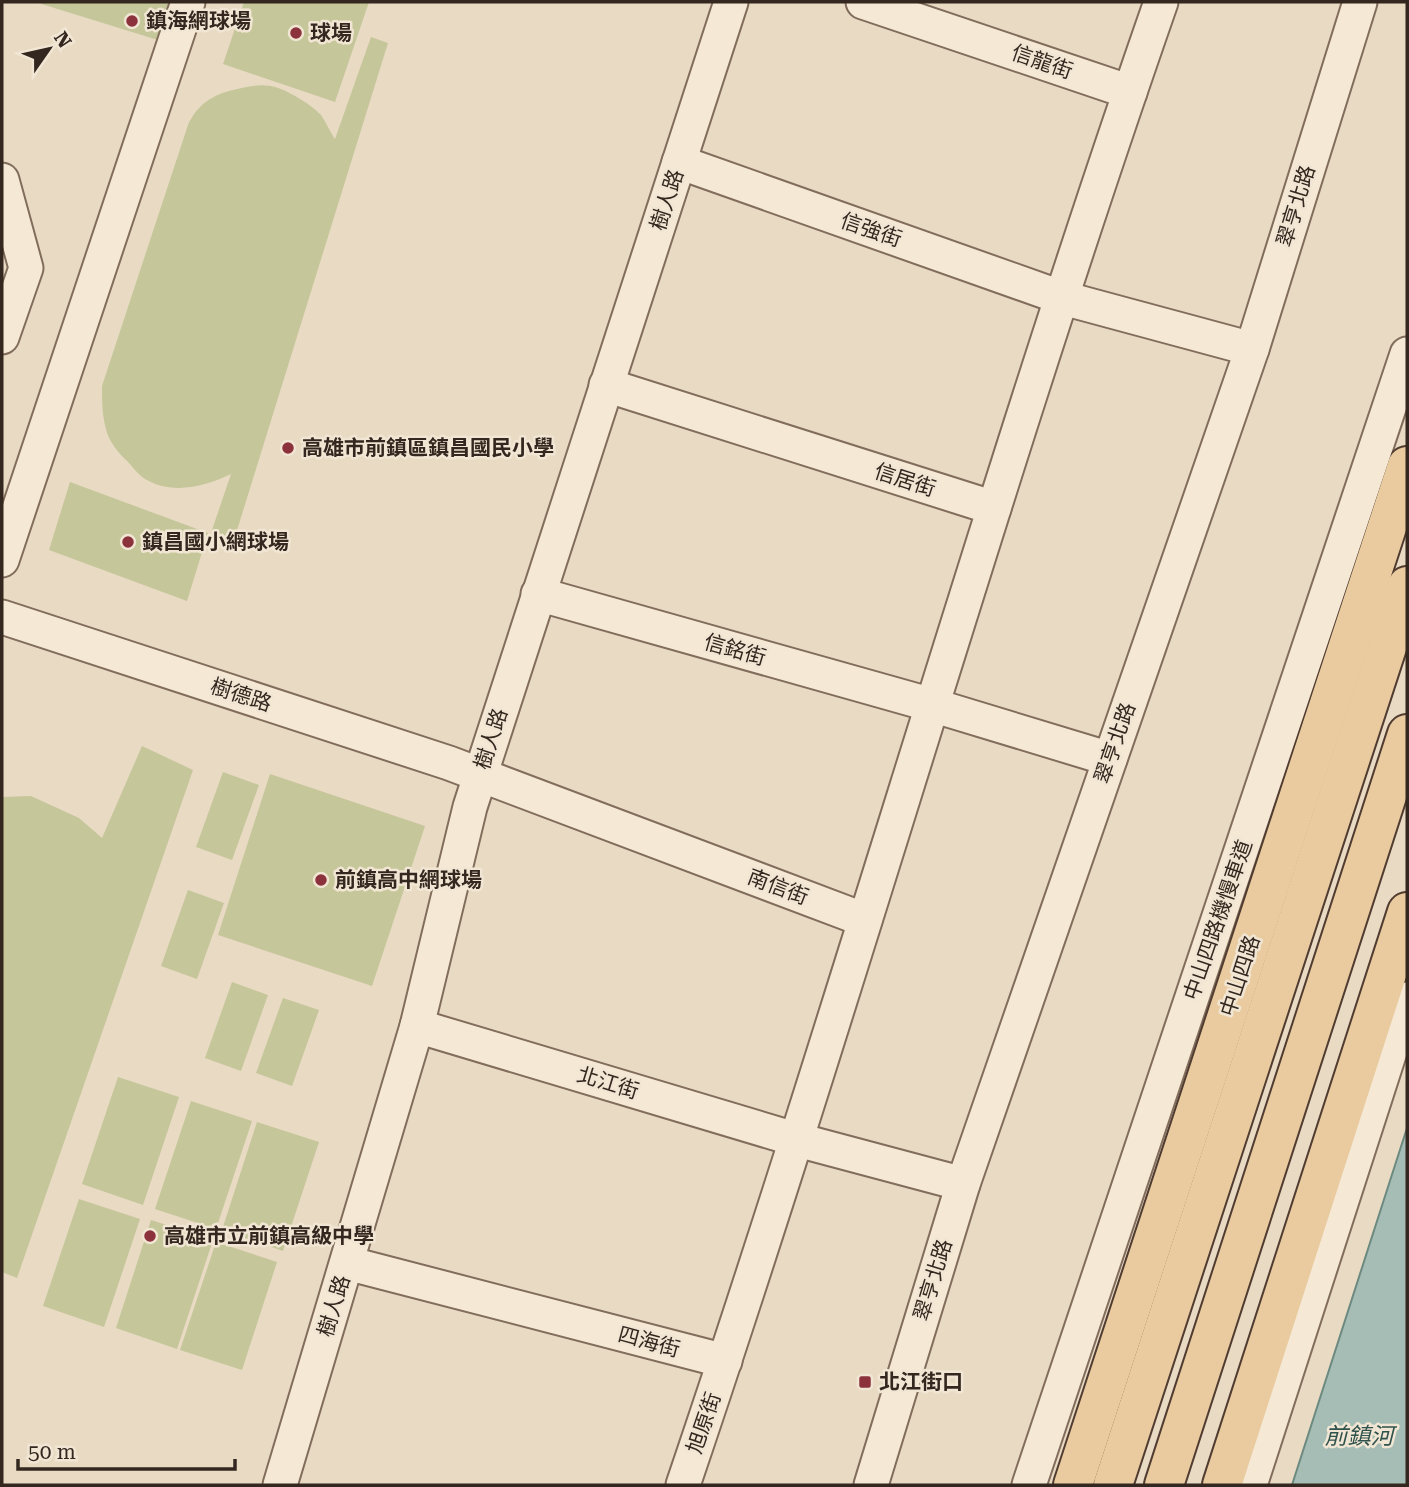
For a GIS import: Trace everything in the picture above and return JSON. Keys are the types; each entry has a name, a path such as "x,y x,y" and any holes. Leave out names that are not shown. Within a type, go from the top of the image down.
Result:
{"main road":[{"name":"中山四路","path":"1073,1485 1407,466"},
{"name":"中山四路","path":"1113,1485 1407,586"},
{"path":"1164,1485 1407,734"},
{"path":"1222,1485 1407,912"}],"street":[{"path":"2,560 188,2"},
{"name":"樹人路","path":"280,1485 417,1027 480,775 731,2"},
{"name":"信龍街","path":"863,2 1130,92"},
{"path":"725,1361 798,1140 994,508 1161,2"},
{"name":"翠亨北路","path":"871,1485 963,1184 1252,349 1360,2"},
{"name":"信強街","path":"679,162 1063,298 1252,349"},
{"path":"2,180 14,264 2,337"},
{"name":"中山四路機慢車道","path":"1029,1485 1407,354"},
{"name":"信居街","path":"606,385 994,508"},
{"name":"信銘街","path":"538,594 932,705 1110,760"},
{"name":"樹德路","path":"2,617 480,775"},
{"name":"南信街","path":"480,775 865,920"},
{"path":"1250,1485 1407,999"},
{"name":"北江街","path":"417,1027 798,1140 963,1184"},
{"name":"四海街","path":"347,1263 725,1361"},
{"name":"旭原街","path":"683,1485 725,1361"}],"green space":[{"name":"鎮海網球場","path":"35,2 173,2 161,41"},
{"name":"球場","path":"244,2 369,2 335,102 223,64"},
{"path":"371,37 388,43 234,540 212,530 231,474 210,483 187,488 164,486 142,477 109,438 104,418 102,386 188,125 196,112 206,102 225,92 252,86 275,87 291,93 316,111 335,139"},
{"name":"鎮昌國小網球場","path":"70,482 208,533 187,601 49,550"},
{"path":"142,746 193,770 17,1278 2,1272 2,797 31,796 79,818 102,838"},
{"path":"223,772 259,785 232,860 196,847"},
{"name":"前鎮高中網球場","path":"270,774 425,826 372,986 218,935"},
{"path":"188,890 224,903 197,979 161,966"},
{"path":"232,982 268,995 241,1071 205,1058"},
{"path":"283,998 319,1010 292,1086 256,1073"},
{"path":"118,1077 179,1097 143,1205 82,1184"},
{"path":"191,1101 252,1121 216,1229 155,1209"},
{"path":"257,1122 319,1142 283,1251 222,1230"},
{"path":"79,1199 140,1219 104,1327 43,1306"},
{"path":"151,1220 213,1240 177,1349 116,1328"},
{"path":"216,1242 277,1262 242,1370 180,1350"}],"water":[{"name":"前鎮河","path":"1407,1128 1407,1485 1292,1485"}],"place":[{"name":"鎮海網球場","path":"132,21"},
{"name":"球場","path":"296,33"},
{"name":"高雄市前鎮區鎮昌國民小學","path":"288,448"},
{"name":"鎮昌國小網球場","path":"128,542"},
{"name":"前鎮高中網球場","path":"321,880"},
{"name":"高雄市立前鎮高級中學","path":"150,1236"},
{"name":"北江街口","path":"865,1382"}]}
